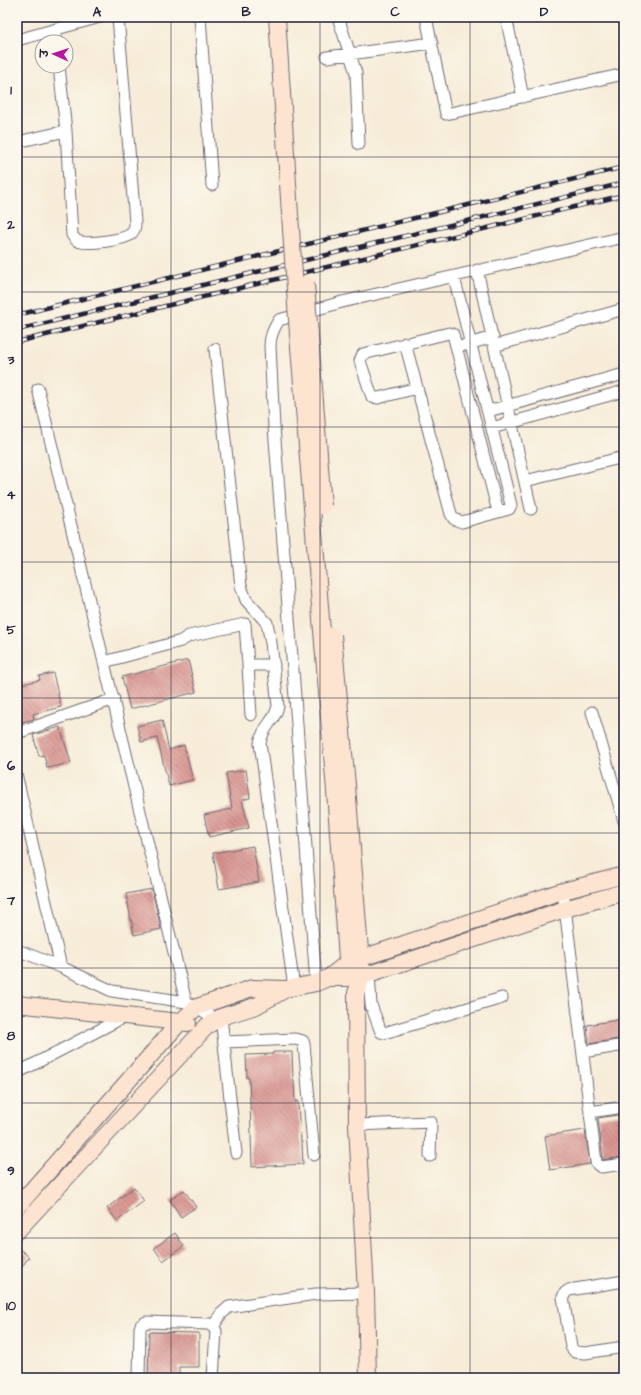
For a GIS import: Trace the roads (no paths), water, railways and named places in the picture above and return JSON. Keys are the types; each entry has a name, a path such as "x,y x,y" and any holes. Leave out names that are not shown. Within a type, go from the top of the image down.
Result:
{"street":[{"path":"17,40 100,17"},
{"path":"60,74 66,132 72,234 75,239 80,242 90,242 128,236 135,228 135,222 118,17"},
{"path":"200,17 212,185"},
{"path":"277,17 298,335 359,976 358,1125 360,1293 368,1378"},
{"path":"286,17 331,610 341,788"},
{"path":"338,17 356,73 359,144"},
{"path":"426,17 446,114 624,74"},
{"path":"506,17 523,97"},
{"path":"55,30 56,34"},
{"path":"327,57 432,43"},
{"path":"17,142 66,132"},
{"path":"322,980 293,670 274,427 270,346 270,338 273,329 279,320 335,304 624,237"},
{"path":"477,270 531,508"},
{"path":"405,343 451,514 454,519 462,522 509,509 511,504 454,277"},
{"path":"456,348 471,344 493,342 624,309"},
{"path":"417,388 378,398 372,397 360,361 363,354 449,332 453,334 498,512"},
{"path":"215,349 241,586 246,600 267,623 270,633 278,706 275,715 265,728 260,743 290,989"},
{"path":"488,411 624,374"},
{"path":"38,389 104,662 191,1005"},
{"path":"492,428 624,392"},
{"path":"525,481 624,457"},
{"path":"104,662 181,641 189,636 245,624 251,715"},
{"path":"248,665 293,670"},
{"path":"17,733 114,700"},
{"path":"592,712 624,820"},
{"path":"17,778 61,968"},
{"path":"359,976 563,892 624,874"},
{"path":"563,892 596,1162 601,1167 624,1164"},
{"path":"17,1004 180,1022 215,1020 256,1006 290,989 322,980 359,976 565,909 624,892"},
{"path":"17,950 112,991 191,1005 215,1020 224,1042 236,1153"},
{"path":"359,976 381,1032 384,1034 502,998"},
{"path":"17,1207 180,1022 191,1005 252,988 290,989"},
{"path":"17,1073 126,1016"},
{"path":"17,1231 215,1020"},
{"path":"224,1042 295,1039 303,1041 314,1155"},
{"path":"583,1052 624,1045"},
{"path":"590,1112 624,1107"},
{"path":"358,1125 431,1122 430,1156"},
{"path":"624,1281 569,1290 563,1297 572,1347 575,1352 584,1353 624,1347"},
{"path":"213,1327 221,1314 229,1307 316,1294 360,1293"},
{"path":"138,1378 140,1328 141,1325 146,1322 209,1324 213,1327 216,1331 213,1378"}],"railway":[{"path":"17,315 624,167"},
{"path":"17,330 624,183"},
{"path":"17,342 624,195"}]}
